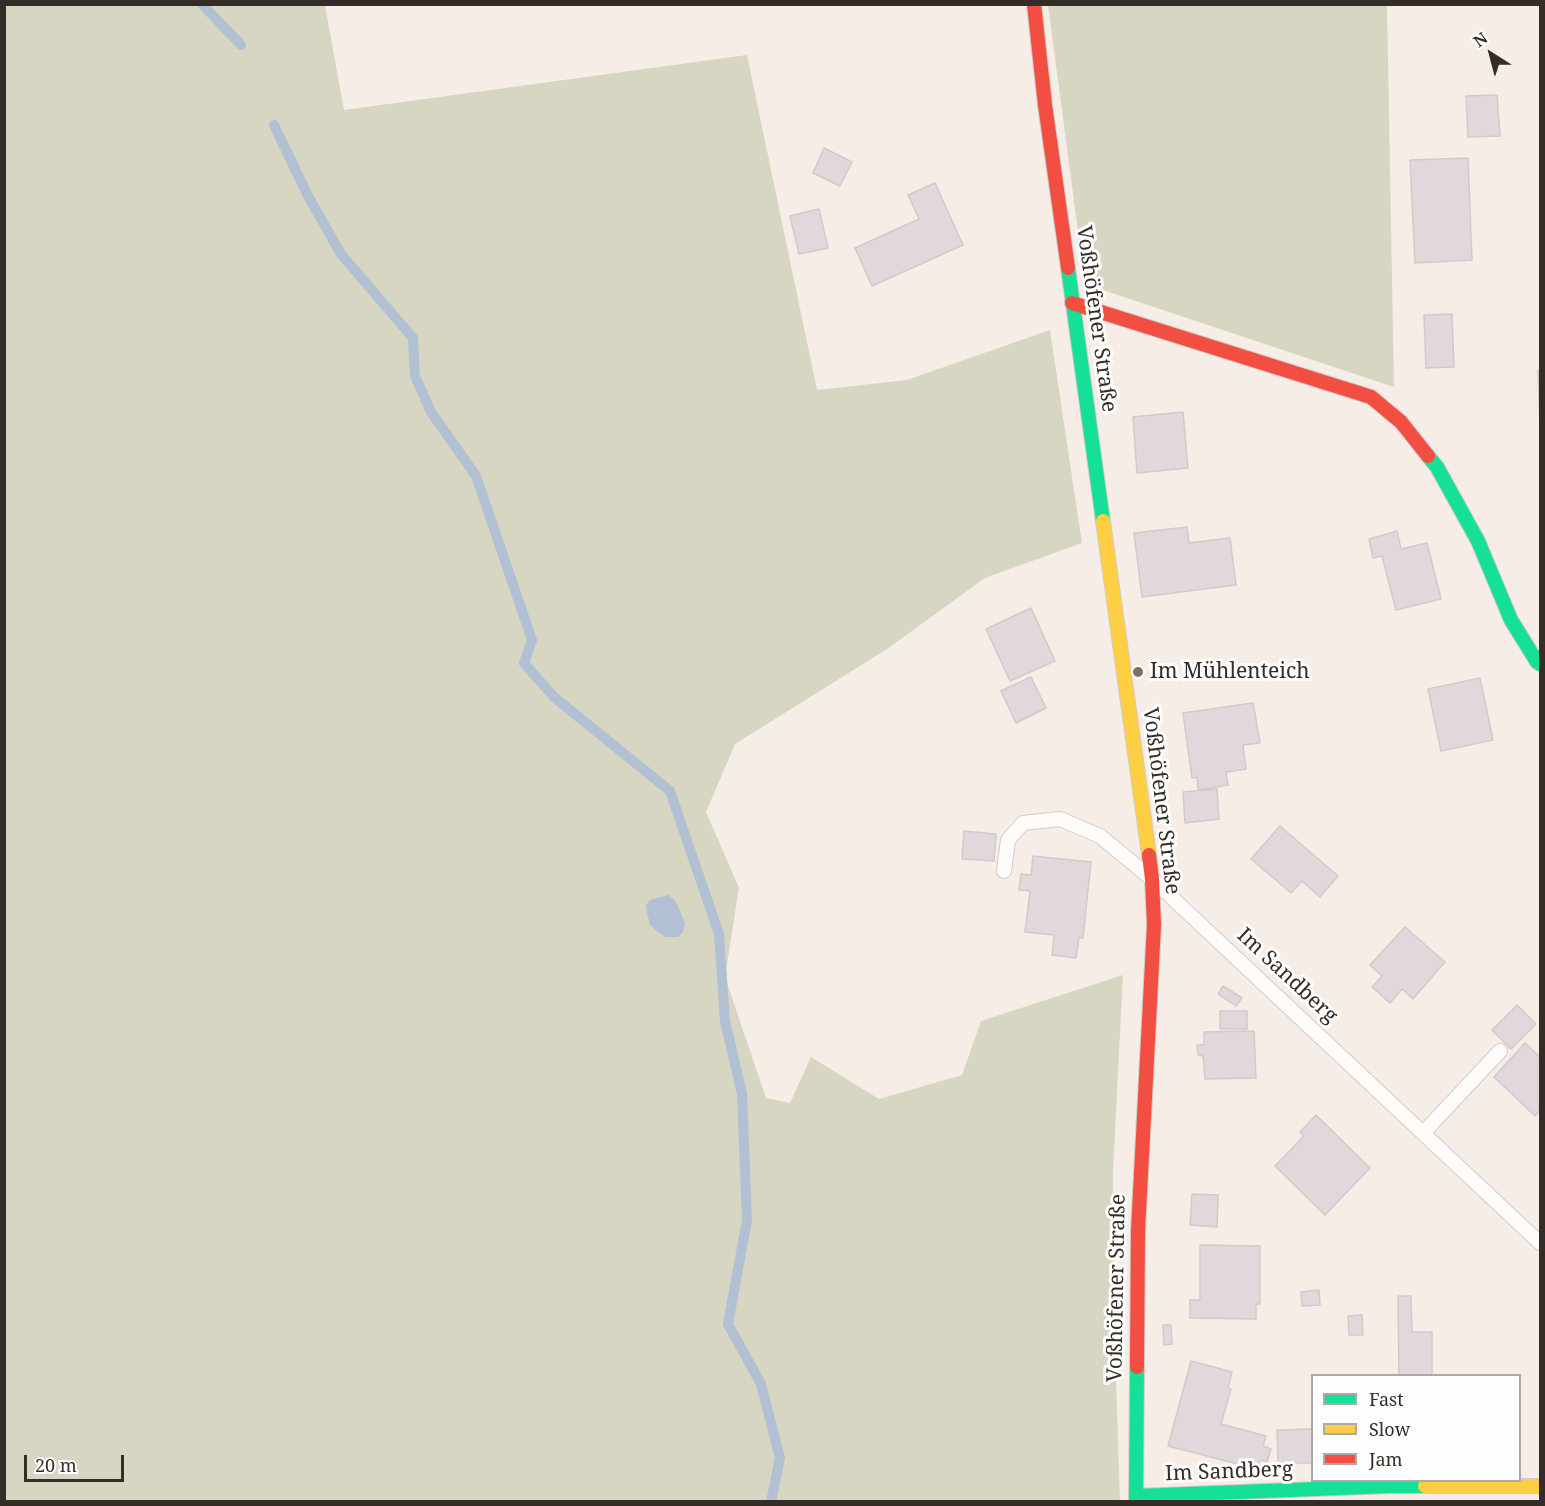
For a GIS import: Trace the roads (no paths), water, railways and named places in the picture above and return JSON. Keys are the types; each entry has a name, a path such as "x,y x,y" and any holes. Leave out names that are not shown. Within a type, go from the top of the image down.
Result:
{"street":[{"name":"Voßhöfener Straße","path":"1034,4 1072,303 1152,879 1153,963 1138,1231 1136,1499"},
{"path":"1072,303 1371,397 1401,422 1437,467 1478,541 1511,620 1540,664"},
{"name":"Im Sandberg","path":"1136,1499 1392,1486 1540,1486"}],"lane":[{"name":"Im Sandberg","path":"1004,871 1008,840 1023,823 1060,819 1100,836 1152,879 1540,1243"},
{"path":"1423,1133 1500,1052"},
{"path":"1390,1502 1392,1486"}],"water":[{"path":"668,895 675,900 685,923 683,932 678,937 666,937 650,925 646,905 650,900"}],"waterway":[{"path":"202,4 241,45"},
{"path":"274,125 308,196 341,254 413,338 415,376 431,412 476,476 532,640 524,663 554,697 670,791 719,934 725,1021 742,1094 747,1220 728,1324 761,1384 780,1458 771,1502"}],"place":[{"name":"Im Mühlenteich","path":"1138,672"}]}
